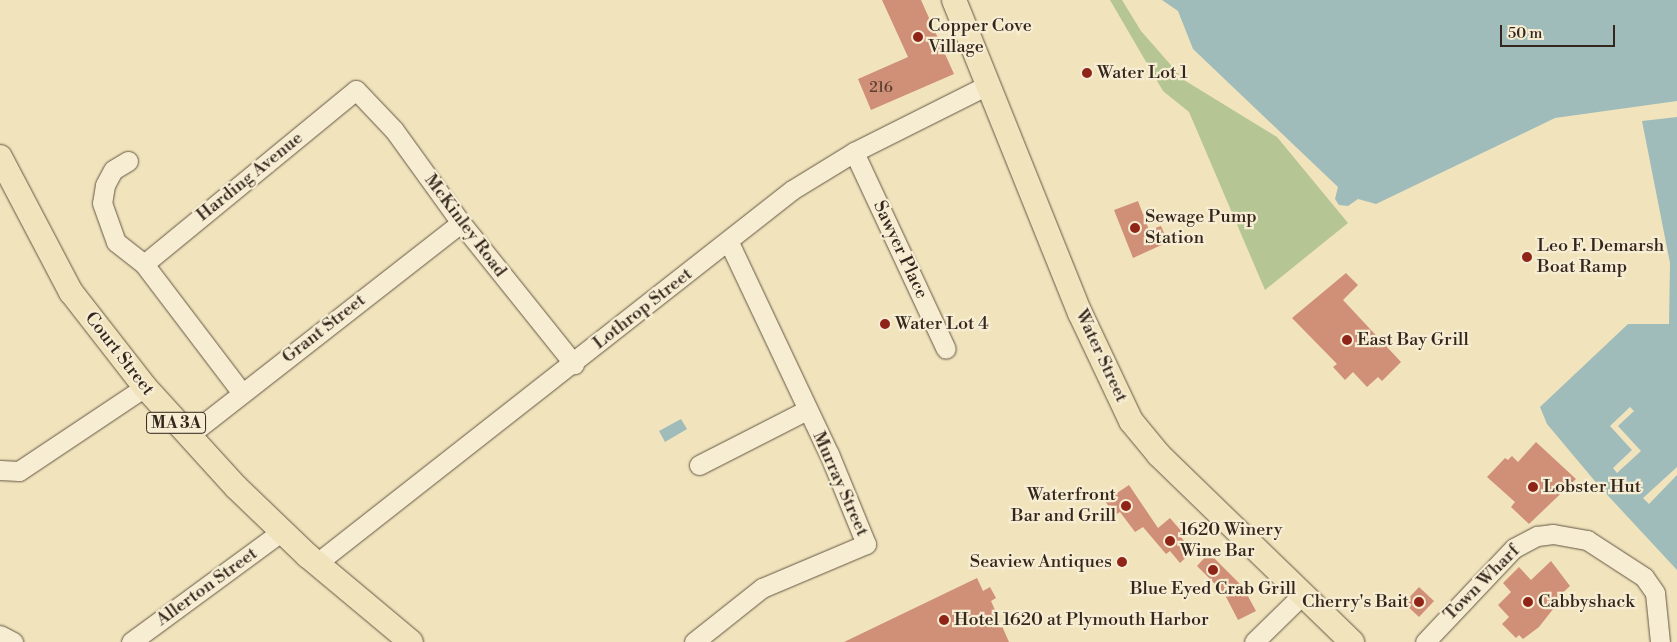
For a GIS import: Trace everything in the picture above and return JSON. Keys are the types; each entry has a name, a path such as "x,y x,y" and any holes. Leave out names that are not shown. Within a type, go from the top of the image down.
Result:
{"main road":[{"name":"Water Street","path":"954,0 1095,347 1131,421 1159,455 1352,642"},
{"name":"Court Street","path":"0,156 71,292 145,387 188,436 282,531 411,642"}],"street":[{"name":"Lothrop Street","path":"317,563 574,364 792,190 854,152 988,85"},
{"name":"McKinley Road","path":"356,90 394,130 461,223 574,364"},
{"name":"Harding Avenue","path":"144,264 356,90"},
{"name":"Sawyer Place","path":"854,152 946,349"},
{"path":"128,161 113,170 102,203 116,242 144,264 242,393"},
{"name":"Grant Street","path":"188,436 461,223"},
{"name":"Murray Street","path":"694,642 762,588 866,544 807,410 729,242"},
{"path":"0,470 20,471 145,387"},
{"path":"699,465 807,410"},
{"name":"Allerton Street","path":"131,642 282,531"},
{"name":"Town Wharf","path":"1425,642 1514,548 1537,536 1553,534 1587,540 1644,577 1656,593 1660,642"},
{"path":"1254,642 1302,594"},
{"path":"0,635 13,642"}],"green space":[{"path":"1110,0 1122,0 1141,31 1184,80 1277,137 1348,223 1265,290 1189,112 1163,91"}],"water":[{"path":"1162,0 1677,0 1677,101 1555,118 1376,204 1358,199 1348,206 1339,205 1335,199 1338,187 1193,49 1178,11"},
{"path":"1677,117 1677,570 1599,486 1547,424 1540,407 1628,324 1669,324 1670,263 1642,121"},
{"path":"681,419 687,429 665,442 659,431"}],"pier":[{"path":"1630,407 1634,411 1618,426 1641,451 1617,473 1613,468 1632,450 1610,426"},
{"path":"1677,467 1677,475 1649,504 1643,498"}],"building":[{"name":"Copper Cove Village","path":"882,0 921,0 954,74 871,110 858,79 908,57"},
{"name":"Sewage Pump Station","path":"1138,201 1149,230 1161,226 1168,242 1133,258 1114,210"},
{"name":"East Bay Grill","path":"1346,273 1358,285 1343,300 1401,362 1382,381 1378,377 1367,387 1353,372 1345,380 1333,367 1337,364 1292,318"},
{"name":"Lobster Hut","path":"1536,442 1576,479 1529,524 1511,507 1515,502 1487,477 1505,458 1508,460 1512,456 1518,462"},
{"path":"1129,485 1158,528 1170,518 1182,532 1179,535 1193,551 1180,563 1170,551 1166,554 1143,527 1135,532 1120,512 1115,515 1105,501"},
{"path":"1209,553 1243,587 1256,611 1238,620 1224,593 1197,566"},
{"name":"Cabbyshack","path":"1551,561 1570,586 1554,601 1557,604 1539,627 1523,639 1519,635 1516,638 1502,624 1509,617 1498,605 1511,592 1503,583 1519,567 1531,580"},
{"name":"Hotel 1620 at Plymouth Harbor","path":"977,578 983,591 990,587 996,598 991,601 1009,642 844,642"},
{"name":"Cherry's Bait","path":"1419,587 1434,601 1419,617 1404,603"}],"place":[{"name":"Copper Cove Village","path":"918,37"},
{"name":"Water Lot 1","path":"1087,73"},
{"name":"Sewage Pump Station","path":"1135,228"},
{"name":"Leo F. Demarsh Boat Ramp","path":"1527,257"},
{"name":"Water Lot 4","path":"885,324"},
{"name":"East Bay Grill","path":"1347,340"},
{"name":"Lobster Hut","path":"1533,487"},
{"name":"Waterfront Bar and Grill","path":"1126,506"},
{"name":"1620 Winery Wine Bar","path":"1170,541"},
{"name":"Seaview Antiques","path":"1122,562"},
{"name":"Blue Eyed Crab Grill","path":"1213,570"},
{"name":"Cherry's Bait","path":"1419,602"},
{"name":"Cabbyshack","path":"1528,602"},
{"name":"Hotel 1620 at Plymouth Harbor","path":"944,620"}]}
